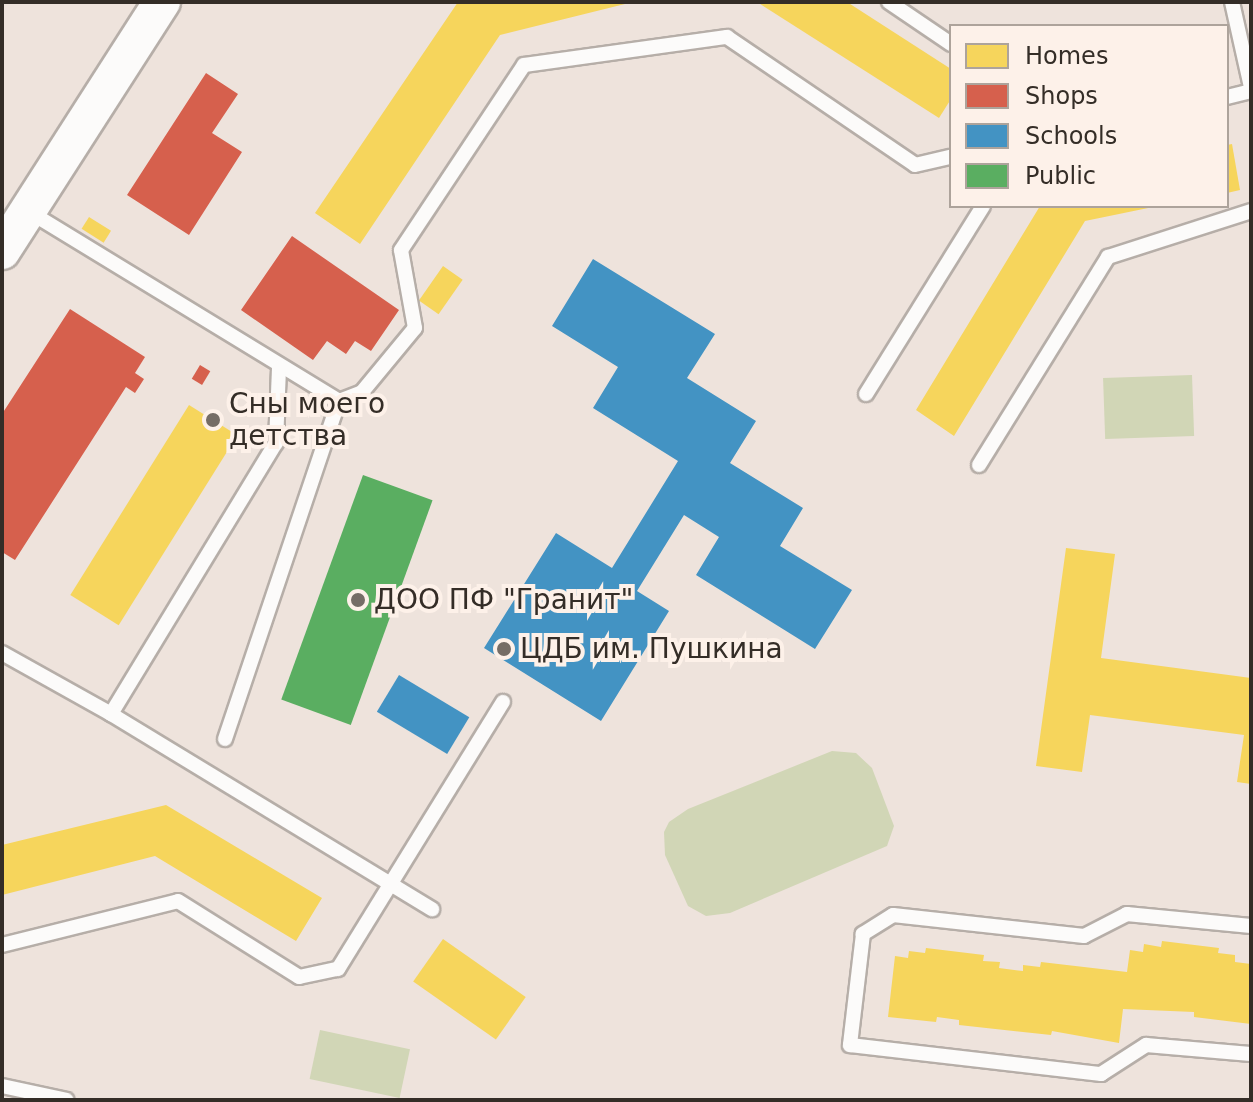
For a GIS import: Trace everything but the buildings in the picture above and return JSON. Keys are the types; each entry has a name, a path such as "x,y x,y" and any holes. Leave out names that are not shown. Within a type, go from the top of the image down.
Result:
{"street":[{"path":"2,251 162,2"},
{"path":"136,45 187,2"}],"lane":[{"path":"889,2 949,43"},
{"path":"1229,96 1251,89 1232,2"},
{"path":"225,739 339,401 362,392 415,328 401,250 524,65 727,37 915,165 949,157"},
{"path":"866,394 982,208"},
{"path":"28,211 279,368 339,401"},
{"path":"979,465 1108,257 1251,211"},
{"path":"111,714 276,443 279,368"},
{"path":"2,653 111,714 432,909"},
{"path":"2,945 178,901 299,977 338,969 503,702"},
{"path":"1251,926 1127,914 1084,936 893,915 863,934 850,1045 1101,1074 1146,1045 1251,1054"},
{"path":"2,1086 67,1100"}],"green space":[{"path":"1192,375 1194,436 1105,439 1103,378"},
{"path":"832,751 856,753 872,768 894,826 887,846 730,913 706,916 688,906 665,855 664,832 669,822 688,809"},
{"path":"320,1030 410,1049 400,1098 310,1079"}],"place":[{"name":"Сны моего детства","path":"213,420"},
{"name":"ДОО ПФ \"Гранит\"","path":"358,600"},
{"name":"ЦДБ им. Пушкина","path":"504,649"}]}
